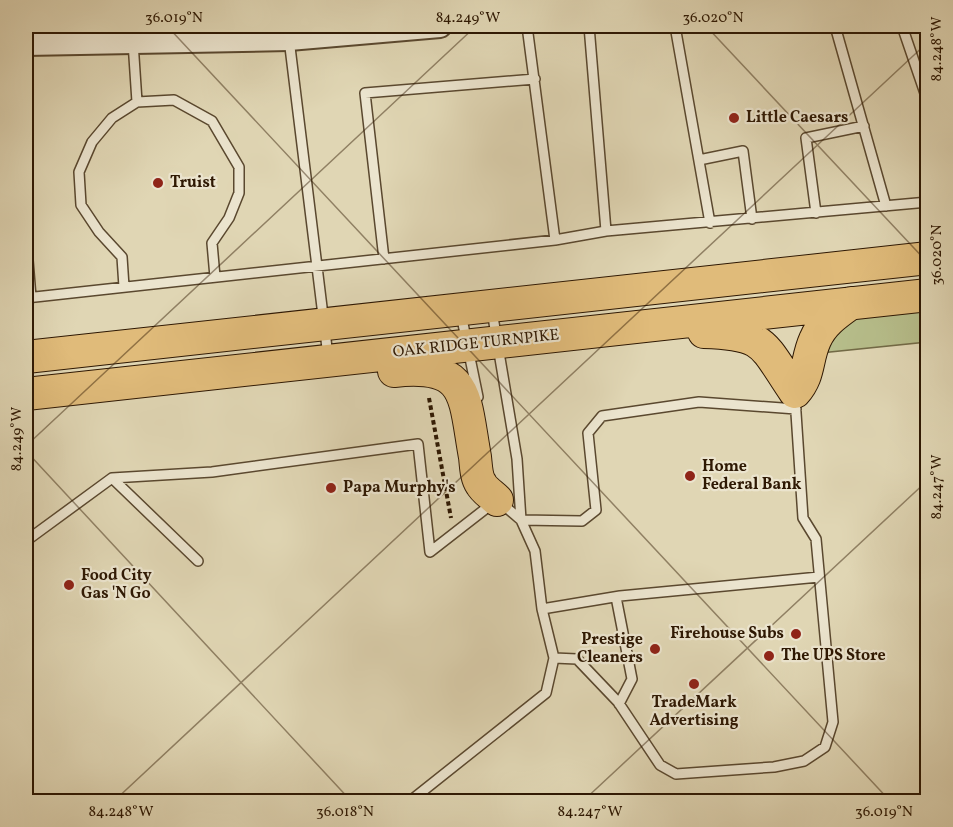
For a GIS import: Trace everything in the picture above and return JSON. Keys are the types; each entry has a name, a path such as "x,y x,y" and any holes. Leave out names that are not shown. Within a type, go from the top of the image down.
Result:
{"highway":[{"path":"26,357 927,258"},
{"name":"OAK RIDGE TURNPIKE","path":"26,394 927,294"},
{"path":"795,400 805,380 815,339 823,326 851,303"},
{"path":"653,325 693,332 740,334 754,338 764,348 795,400"},
{"path":"188,376 274,384 415,368 438,371 453,379 459,388 465,401 480,483 496,494"}],"street":[{"path":"26,44 289,39 440,26"}],"lane":[{"path":"528,26 555,240"},
{"path":"589,26 606,231"},
{"path":"675,26 710,223"},
{"path":"835,26 886,206"},
{"path":"902,26 927,102"},
{"path":"289,39 328,361"},
{"path":"133,42 137,102"},
{"path":"384,259 365,93 534,79"},
{"path":"124,287 122,257 99,232 81,205 79,172 92,142 112,118 137,102 174,100 212,121 239,167 239,193 229,218 212,243 215,277"},
{"path":"816,213 806,138 864,126"},
{"path":"699,160 743,151 752,219"},
{"path":"26,236 28,297 555,240 606,231 927,202"},
{"path":"480,408 483,342 491,306"},
{"path":"460,309 483,342 517,459 521,520"},
{"path":"521,520 582,521 596,510 588,433 602,416 699,402 795,400 803,518 816,539 833,722 825,747 804,760 774,767 676,774 660,765 619,704 577,658 554,658"},
{"path":"26,541 112,478 212,472 418,444 430,552 455,533 496,494 521,520 535,551 542,609 554,658 546,693 409,801"},
{"path":"112,478 198,561"},
{"path":"542,609 616,597 819,577"},
{"path":"616,597 632,679 619,704"}],"path":[{"path":"429,398 455,533"}],"green space":[{"path":"927,307 927,342 820,353 853,316"}],"place":[{"name":"Little Caesars","path":"734,118"},
{"name":"Truist","path":"158,183"},
{"name":"Home Federal Bank","path":"690,476"},
{"name":"Papa Murphy's","path":"331,488"},
{"name":"Food City Gas 'N Go","path":"69,585"},
{"name":"Firehouse Subs","path":"796,634"},
{"name":"Prestige Cleaners","path":"655,649"},
{"name":"The UPS Store","path":"769,656"},
{"name":"TradeMark Advertising","path":"694,684"}]}
